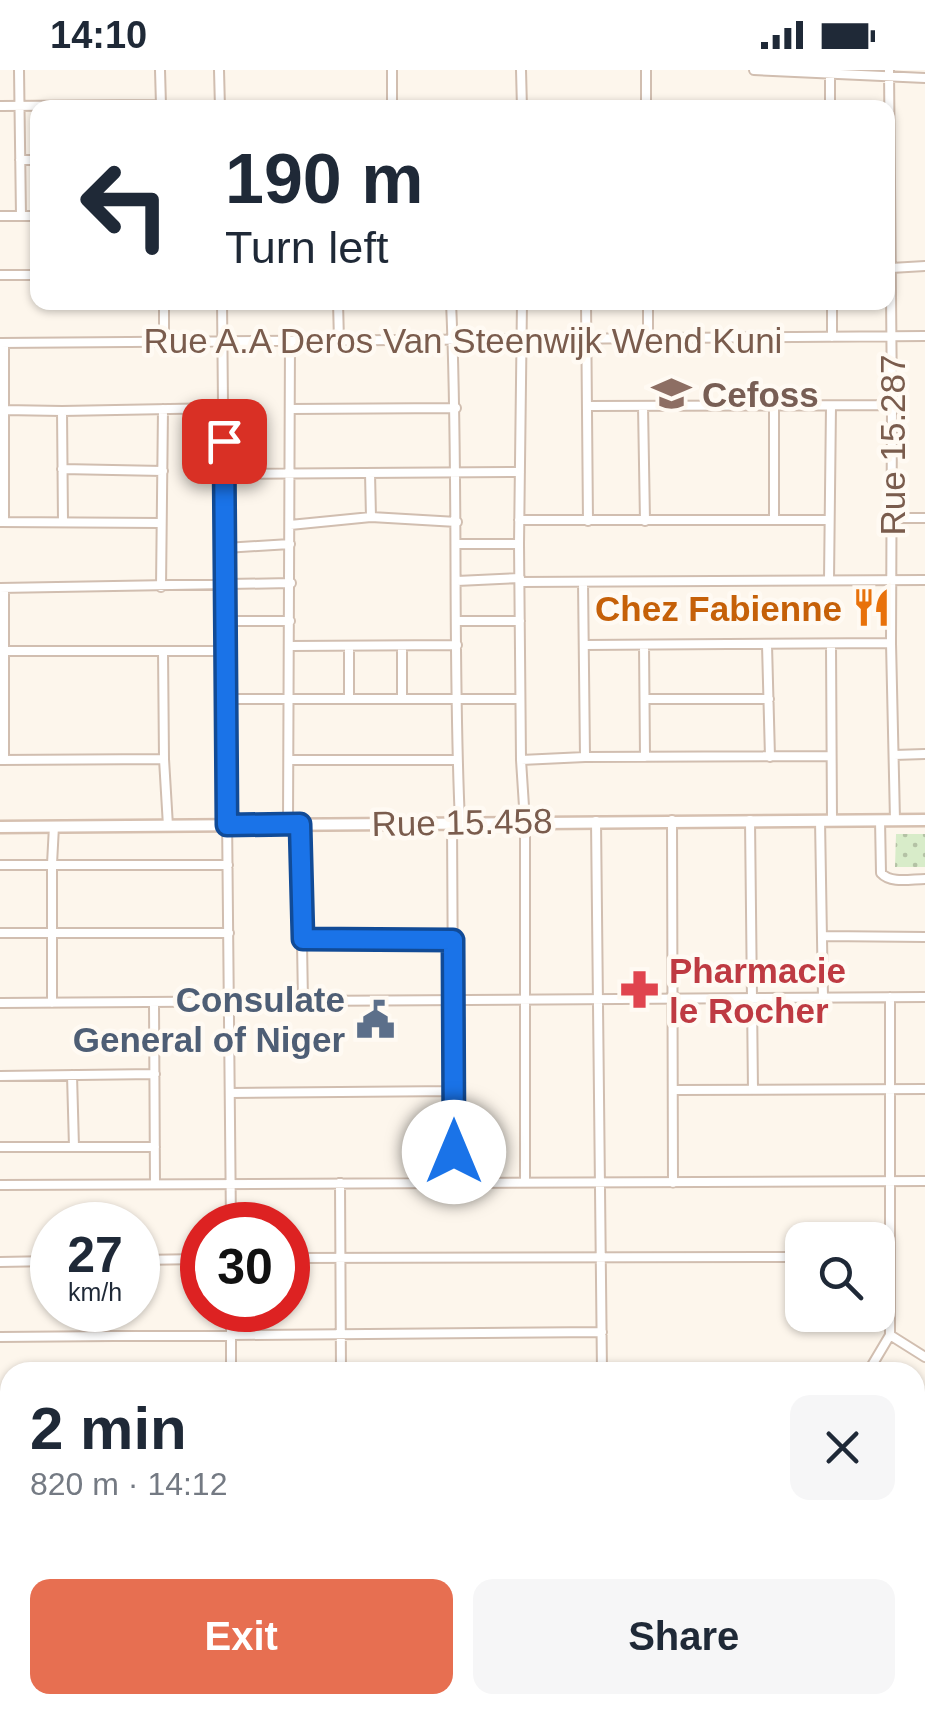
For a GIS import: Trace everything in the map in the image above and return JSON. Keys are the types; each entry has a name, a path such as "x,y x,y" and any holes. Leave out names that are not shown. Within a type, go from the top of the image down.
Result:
{"main road":[{"name":"Rue 15.458","path":"0,826 925,820"}],"street":[{"path":"19,70 21,216"},
{"path":"160,70 161,100"},
{"path":"219,70 220,100"},
{"path":"392,70 392,100"},
{"path":"522,70 522,100"},
{"path":"646,70 646,100"},
{"path":"754,70 925,78"},
{"path":"830,74 830,100"},
{"name":"Rue 15.287","path":"889,74 889,100"},
{"path":"0,106 30,106"},
{"path":"20,160 30,160"},
{"path":"0,216 30,216"},
{"path":"895,268 925,266"},
{"path":"0,275 30,275"},
{"path":"164,310 164,342"},
{"path":"222,310 231,1202"},
{"path":"338,310 339,341"},
{"path":"451,310 457,544 454,1182"},
{"path":"522,310 519,544 525,822 525,1182"},
{"path":"586,310 588,521"},
{"path":"648,310 648,338"},
{"path":"832,310 832,337"},
{"name":"Rue 15.287","path":"892,310 890,644 894,820"},
{"name":"Rue A.A Deros Van Steenwijk Wend Kuni","path":"2,343 925,336"},
{"path":"290,341 290,760 303,939 303,1002"},
{"path":"2,343 2,522 161,522"},
{"path":"587,406 892,406"},
{"path":"644,406 645,521"},
{"path":"774,406 774,520"},
{"path":"829,580 831,406"},
{"path":"4,410 223,408"},
{"path":"290,409 456,408"},
{"path":"162,586 163,409"},
{"path":"62,411 62,522"},
{"path":"62,470 162,470"},
{"path":"224,474 520,472"},
{"path":"370,473 371,517"},
{"path":"290,525 371,517 456,522"},
{"path":"892,518 925,518"},
{"path":"519,520 828,520"},
{"path":"225,548 290,544"},
{"path":"457,544 519,544"},
{"path":"457,580 925,580"},
{"path":"583,582 585,757"},
{"path":"164,758 2,760 2,588 291,583"},
{"path":"225,621 290,621"},
{"path":"457,622 520,621"},
{"path":"584,645 890,644"},
{"path":"290,646 457,645"},
{"path":"644,645 645,757"},
{"path":"823,998 831,645"},
{"path":"348,646 350,698"},
{"path":"402,646 402,698"},
{"path":"767,646 770,758"},
{"path":"4,650 226,650"},
{"path":"163,650 168,826"},
{"path":"226,699 520,699"},
{"path":"644,699 769,700"},
{"path":"894,755 925,754"},
{"path":"522,760 831,756"},
{"path":"290,760 457,760"},
{"path":"672,820 673,1183"},
{"path":"750,820 752,1090"},
{"path":"880,820 881,873 890,880 925,879"},
{"path":"596,821 602,1362"},
{"path":"52,1003 54,826"},
{"path":"0,865 228,865"},
{"path":"0,933 228,933"},
{"path":"823,936 925,937"},
{"path":"303,939 453,940"},
{"path":"890,997 891,1222"},
{"path":"0,1004 925,997"},
{"path":"154,1002 156,1184"},
{"path":"0,1076 155,1074"},
{"path":"72,1075 74,1147"},
{"path":"674,1090 925,1090"},
{"path":"230,1092 454,1091"},
{"path":"0,1148 155,1147"},
{"path":"0,1185 925,1181"},
{"path":"340,1184 340,1362"},
{"path":"310,1258 785,1257"},
{"path":"0,1262 30,1261"},
{"path":"230,1332 231,1362"},
{"path":"0,1337 602,1332"},
{"path":"874,1362 890,1332"},
{"path":"890,1335 925,1357"}],"green space":[{"path":"896,834 925,834 925,867 895,867"}],"place":[{"name":"Cefoss","path":"672,394"},
{"name":"Chez Fabienne","path":"872,608"},
{"name":"Pharmacie le Rocher","path":"639,990"},
{"name":"Consulate General of Niger","path":"375,1019"}],"route":[{"path":"224,441 227,825 300,824 303,939 453,940 454,1152"}]}
